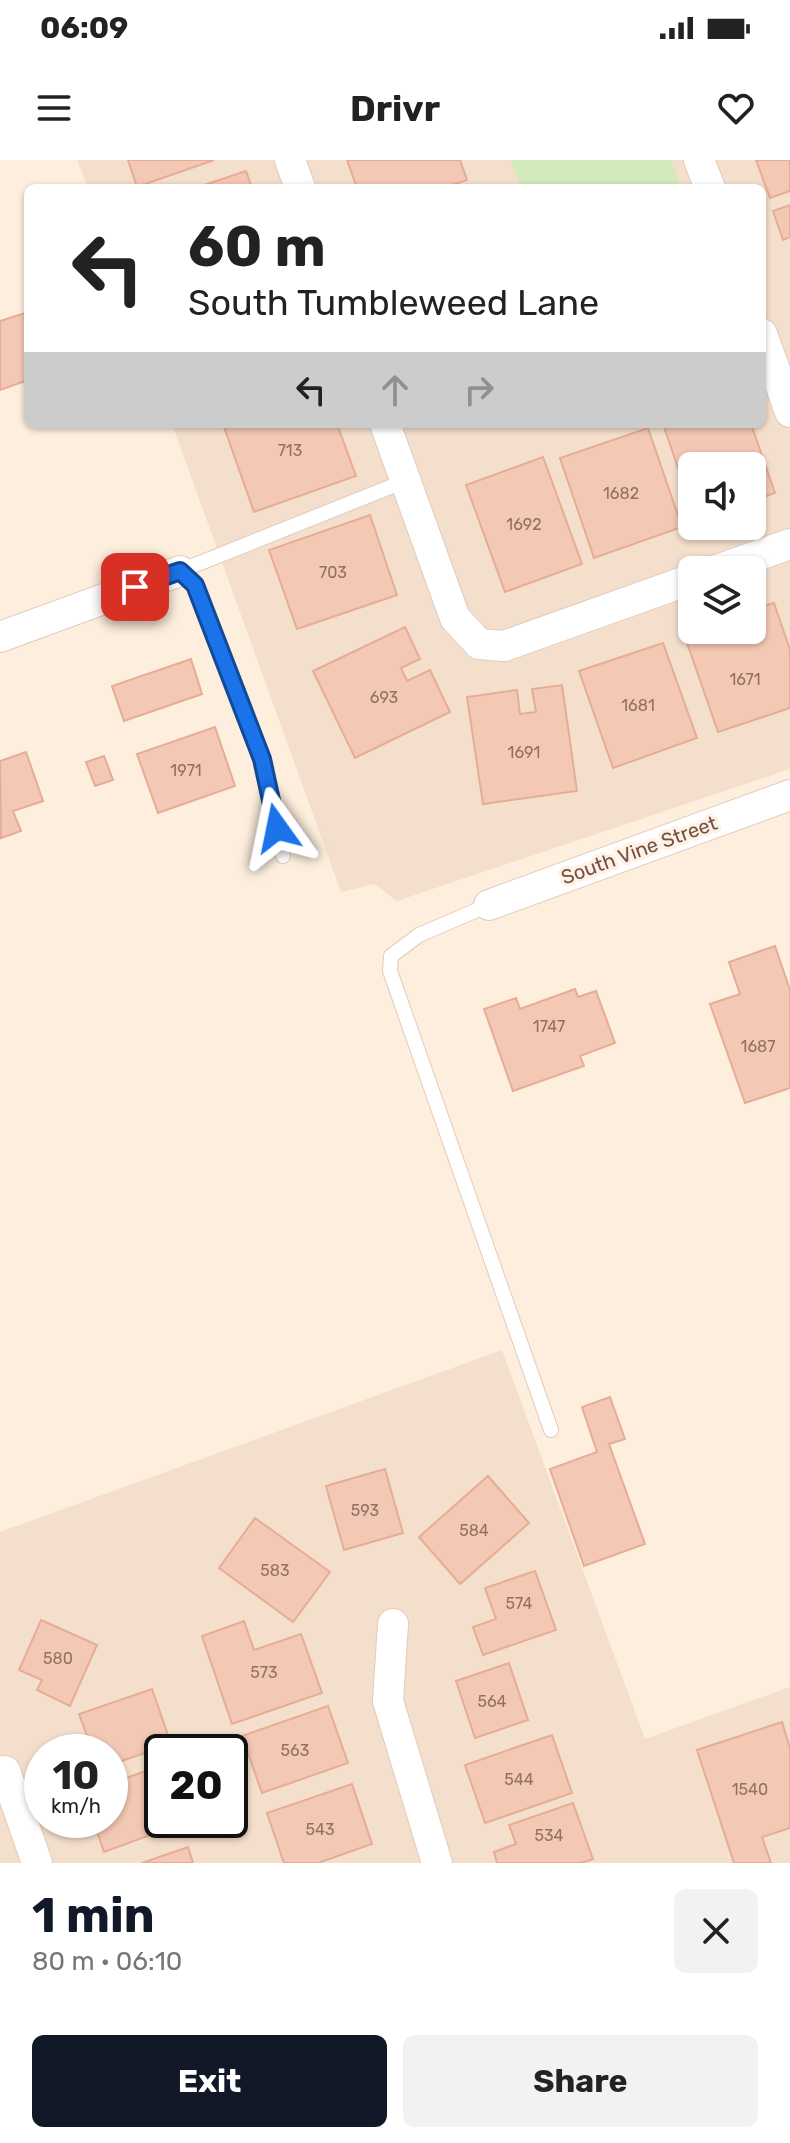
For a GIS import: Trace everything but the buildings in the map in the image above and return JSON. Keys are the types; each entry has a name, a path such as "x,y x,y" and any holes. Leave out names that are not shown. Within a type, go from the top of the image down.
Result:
{"street":[{"path":"290,160 299,184"},
{"path":"699,160 708,184"},
{"path":"766,345 790,412"},
{"path":"386,428 455,618 479,644 504,646 678,584"},
{"path":"756,556 790,544"},
{"path":"0,637 180,571"},
{"name":"South Vine Street","path":"489,905 790,795"},
{"path":"393,1624 388,1701 437,1863"},
{"path":"5,1771 37,1863"}],"lane":[{"path":"283,856 262,759 195,585 180,571 405,481"},
{"path":"489,905 419,935 391,956 390,971 551,1430"}],"shaded area":[{"path":"77,160 790,160 790,769 397,901 374,884 341,892 173,428 766,428 766,184 86,184"},
{"path":"502,1350 645,1739 790,1687 790,1863 0,1863 0,1532"}],"green space":[{"path":"511,160 671,160 680,184 520,184"}],"route":[{"path":"135,587 180,571 195,585 262,759 277,828"}]}
